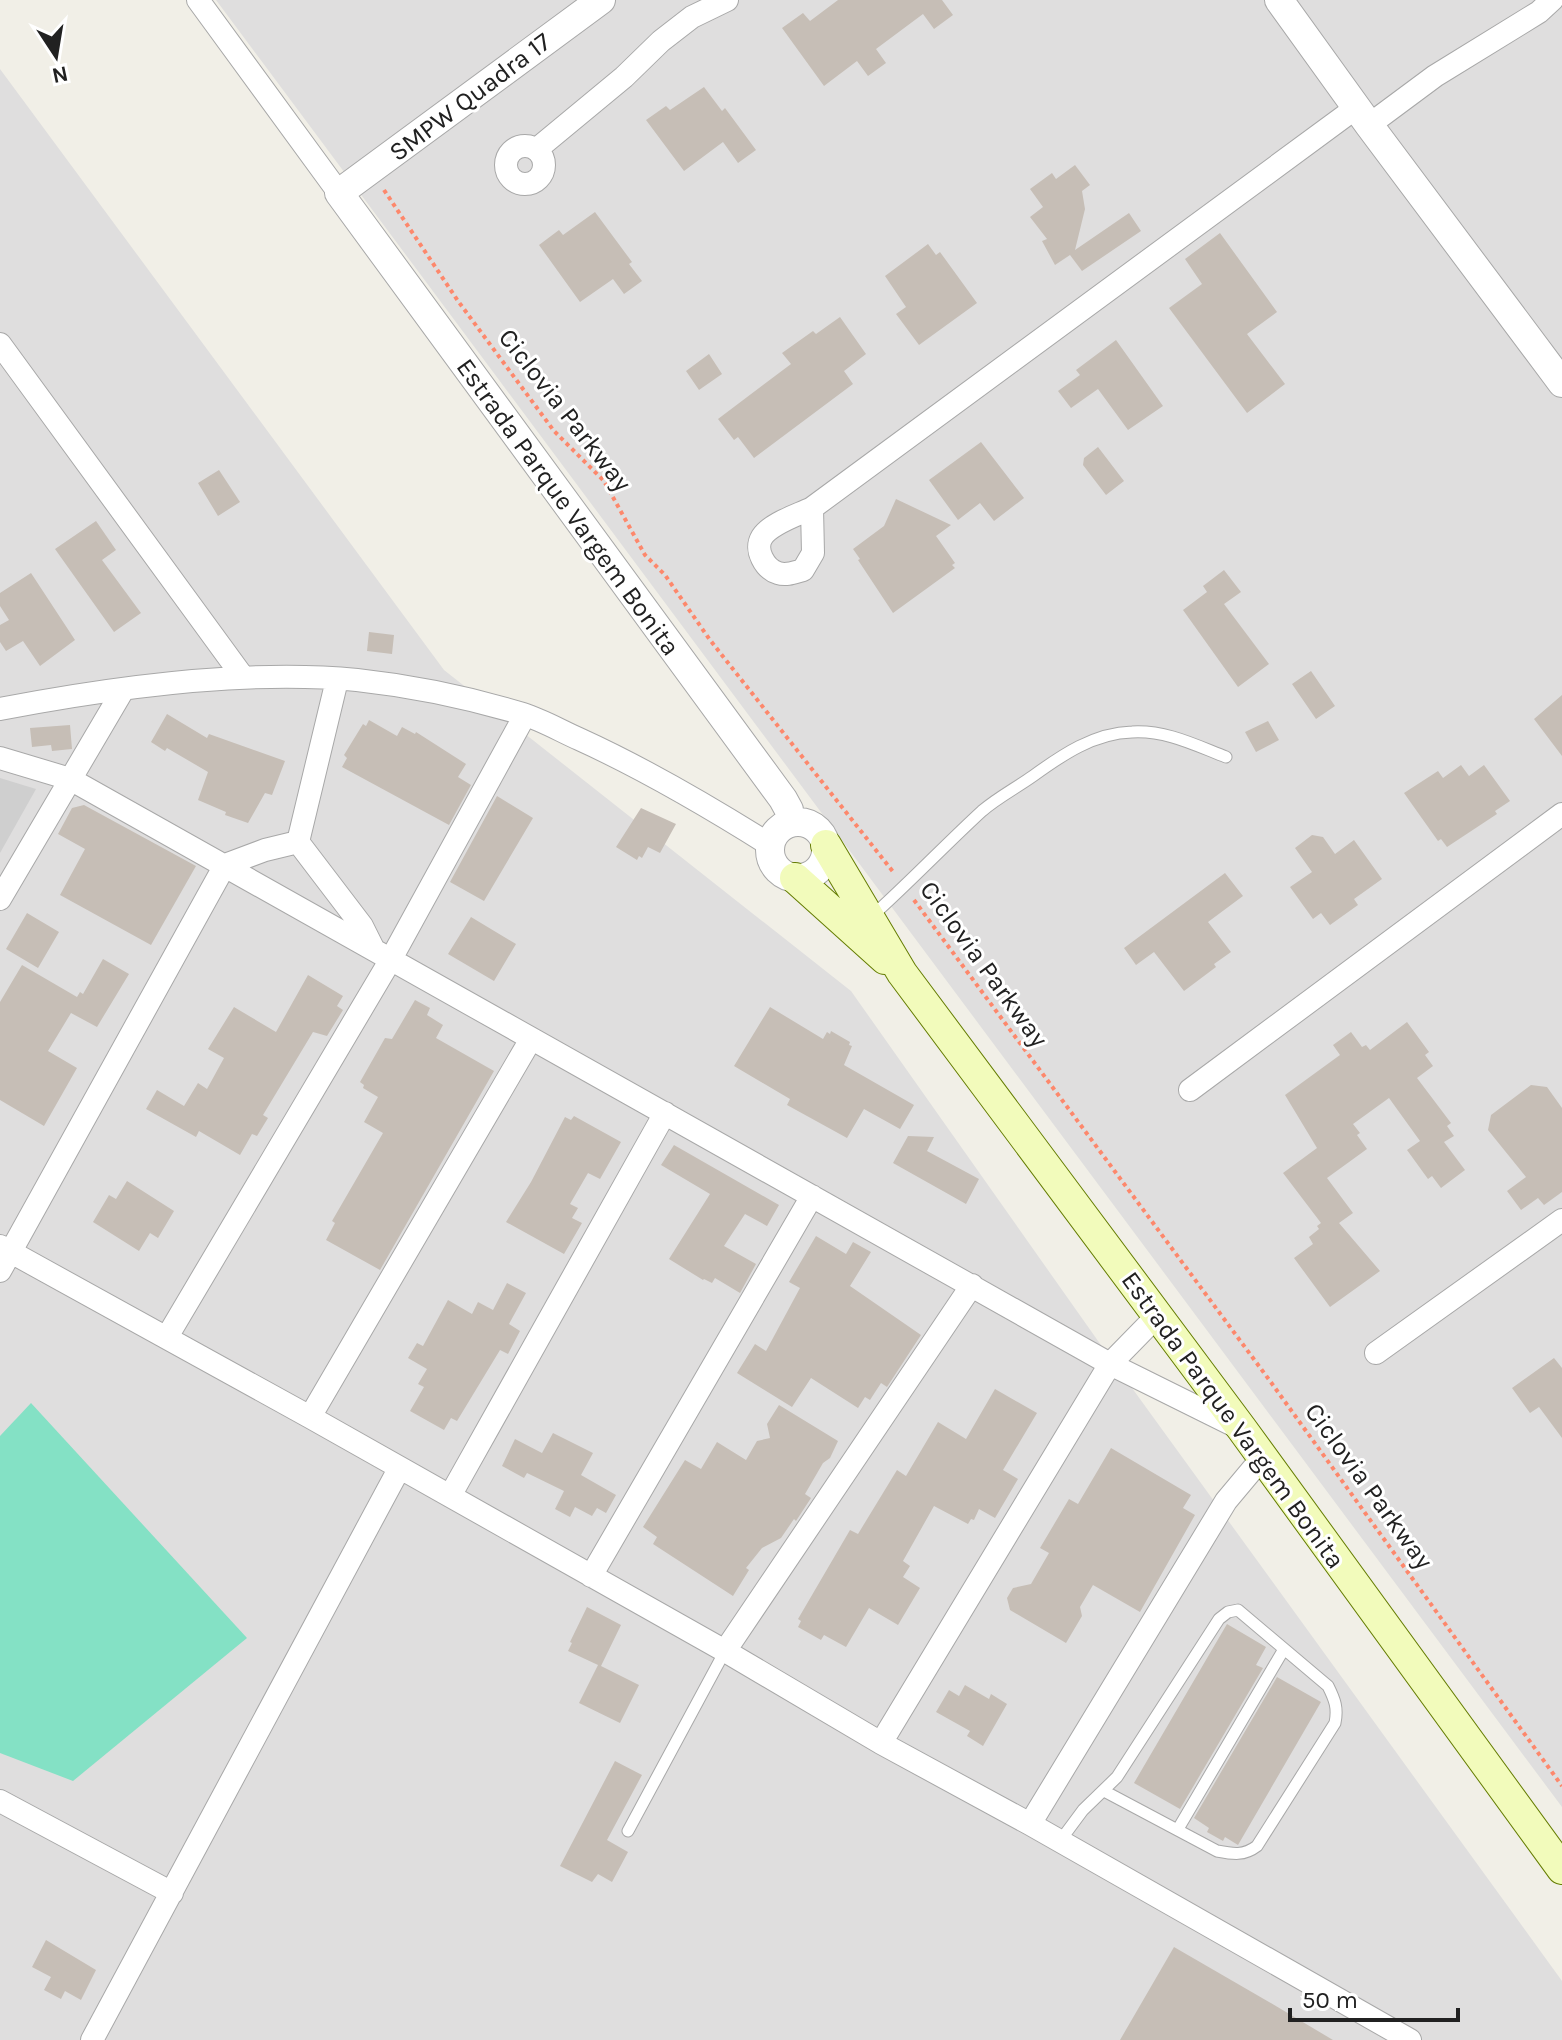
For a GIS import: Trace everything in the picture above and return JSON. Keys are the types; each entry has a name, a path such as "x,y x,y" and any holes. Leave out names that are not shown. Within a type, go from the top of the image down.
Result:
{"main road":[{"name":"Estrada Parque Vargem Bonita","path":"826,845 902,973 1242,1429 1562,1869"},
{"name":"Estrada Parque Vargem Bonita","path":"795,878 902,973"}],"street":[{"path":"198,0 339,193"},
{"name":"SMPW Quadra 17","path":"339,193 601,0"},
{"path":"537,149 624,77 671,33 692,17 727,0"},
{"path":"1279,0 1562,383"},
{"path":"812,508 1363,116 1435,76 1539,12 1552,0"},
{"name":"Estrada Parque Vargem Bonita","path":"339,193 783,799 790,813 790,823"},
{"path":"0,344 243,677"},
{"path":"0,709 123,690 243,677 356,680 442,695 525,715 612,754 704,804 770,845"},
{"path":"298,842 337,680"},
{"path":"0,899 123,690"},
{"path":"167,1337 382,954 525,715"},
{"path":"0,758 70,779 1110,1364 1242,1429"},
{"path":"1190,1090 1562,814"},
{"path":"790,823 809,824 823,836 826,845 824,863 807,877 784,875 775,867 771,856 770,845 777,831 790,823"},
{"path":"298,842 225,865 4,1256 167,1337 1410,2040"},
{"path":"298,842 382,954"},
{"path":"310,1417 531,1039"},
{"path":"450,1496 665,1113"},
{"path":"591,1576 812,1196"},
{"path":"1376,1353 1562,1220"},
{"path":"725,1651 972,1285"},
{"path":"881,1743 1110,1364 1157,1316"},
{"path":"1030,1824 1226,1501 1262,1458"},
{"path":"92,2040 399,1469"},
{"path":"0,1801 172,1893"}],"lane":[{"path":"870,917 985,809 1088,742 1119,733 1149,732 1175,737 1226,757"},
{"path":"1060,1841 1083,1810 1117,1777 1219,1619 1228,1612 1238,1610 1328,1686 1338,1709 1335,1723 1257,1846 1248,1853 1217,1851 1104,1791"},
{"path":"1178,1829 1284,1649"},
{"path":"628,1831 725,1651"}],"path":[{"name":"Ciclovia Parkway","path":"371,171 458,301 554,431 604,481 645,555 665,575 710,640 905,887 1270,1381 1562,1786"}],"shaded area":[{"path":"216,0 1562,0 1562,1807"},
{"path":"0,69 444,670 851,991 1103,1348 1562,1981 1562,2040 0,2040"},
{"path":"0,778 36,789 0,853"}],"green space":[{"path":"31,1403 247,1638 73,1781 0,1753 0,1436"}],"building":[{"path":"838,0 942,0 953,15 934,29 923,14 876,49 886,63 868,76 857,61 824,86 782,28 803,13 810,21"},
{"path":"704,87 722,111 725,108 756,150 738,163 723,142 684,171 646,120 666,106 670,110"},
{"path":"1075,165 1090,185 1082,191 1085,209 1075,250 1129,213 1141,231 1082,271 1070,255 1055,265 1042,241 1047,239 1030,217 1043,207 1030,189 1052,173 1056,179"},
{"path":"595,212 632,262 629,264 642,281 624,294 613,279 580,302 539,245 559,230 563,235"},
{"path":"1220,233 1277,312 1247,334 1285,384 1247,413 1169,308 1202,284 1185,259"},
{"path":"928,244 936,255 940,252 977,303 919,345 896,314 906,307 885,276"},
{"path":"840,317 866,354 844,371 853,384 754,458 738,437 734,440 718,419 791,364 782,353"},
{"path":"1116,340 1163,406 1128,430 1098,389 1071,408 1058,391 1080,375 1076,370"},
{"path":"709,354 722,374 699,390 686,371"},
{"path":"981,442 1024,498 994,521 980,503 958,520 929,480"},
{"path":"1098,447 1124,481 1106,495 1083,465 1084,458"},
{"path":"219,470 240,502 218,516 198,483"},
{"path":"896,499 951,525 936,536 955,563 952,565 955,568 893,613 853,549 884,526"},
{"path":"96,521 116,550 102,560 141,613 114,632 55,549"},
{"path":"1224,570 1241,592 1224,604 1269,664 1238,687 1183,610 1207,592 1203,586"},
{"path":"31,573 75,640 40,666 23,641 6,651 0,642 0,625 9,620 0,606 0,593"},
{"path":"369,632 394,635 392,654 367,651"},
{"path":"1311,671 1335,706 1316,719 1292,684"},
{"path":"1562,695 1562,756 1534,719"},
{"path":"167,714 207,738 209,734 285,761 272,795 265,793 248,823 198,800 208,772 151,742"},
{"path":"369,720 397,736 402,727 416,732 466,764 458,777 471,785 449,825 342,767 347,758 344,755 363,724 366,726"},
{"path":"1268,721 1279,740 1256,752 1245,732"},
{"path":"70,725 72,749 52,751 51,745 32,747 30,728"},
{"path":"1461,765 1469,776 1484,765 1510,801 1495,811 1497,814 1447,847 1441,839 1438,841 1404,793 1438,771 1443,778"},
{"path":"497,796 533,818 484,901 450,882"},
{"path":"84,805 196,866 151,945 60,895 85,849 58,834 72,808"},
{"path":"641,808 676,824 660,853 648,847 642,858 639,856 637,860 616,847"},
{"path":"1312,835 1323,837 1335,854 1354,840 1382,879 1354,899 1358,905 1330,925 1321,913 1313,919 1290,887 1312,872 1295,848"},
{"path":"1225,873 1243,896 1208,922 1231,952 1184,991 1154,952 1136,965 1124,948"},
{"path":"27,913 59,932 38,968 6,949"},
{"path":"471,917 516,944 494,981 448,954"},
{"path":"103,959 129,974 97,1027 71,1013 48,1051 77,1068 44,1126 0,1100 0,1002 22,965 77,997 80,992 83,994"},
{"path":"308,975 343,996 337,1006 343,1010 327,1036 313,1032 263,1115 268,1118 257,1136 252,1134 240,1155 199,1131 196,1137 146,1109 157,1090 184,1106 198,1083 207,1089 224,1058 208,1049 234,1007 276,1032"},
{"path":"415,1000 430,1008 427,1015 443,1025 436,1038 494,1071 380,1270 326,1240 335,1223 332,1221 383,1133 364,1122 378,1097 363,1088 360,1082 385,1038 392,1039"},
{"path":"770,1007 823,1039 831,1031 850,1042 852,1046 844,1065 914,1105 900,1129 864,1109 847,1138 787,1105 790,1099 734,1066"},
{"path":"1407,1022 1429,1052 1425,1055 1433,1066 1417,1078 1451,1123 1447,1126 1454,1136 1444,1142 1465,1170 1441,1188 1432,1176 1428,1179 1407,1150 1420,1141 1389,1098 1353,1124 1367,1149 1327,1178 1353,1213 1339,1223 1380,1271 1330,1307 1294,1258 1313,1244 1309,1237 1321,1223 1283,1173 1317,1148 1285,1095 1340,1055 1333,1045 1351,1032 1362,1047 1366,1045 1370,1050"},
{"path":"1531,1085 1547,1087 1562,1108 1562,1192 1544,1205 1538,1198 1521,1210 1507,1191 1526,1177 1488,1130 1491,1115"},
{"path":"574,1116 621,1142 600,1179 588,1173 570,1204 578,1208 572,1218 582,1223 564,1254 506,1222 565,1117 571,1120"},
{"path":"908,1136 934,1137 927,1151 979,1179 966,1204 893,1163"},
{"path":"674,1145 779,1205 767,1226 745,1214 724,1246 756,1264 740,1293 715,1278 712,1283 703,1280 669,1259 710,1194 661,1165"},
{"path":"127,1181 174,1211 158,1238 150,1233 139,1251 93,1222 109,1195 116,1199"},
{"path":"816,1236 846,1254 853,1242 871,1252 850,1286 921,1335 887,1387 881,1383 870,1400 865,1397 858,1408 811,1378 792,1407 737,1373 755,1344 766,1351 800,1288 789,1282"},
{"path":"507,1283 526,1293 509,1324 520,1331 508,1354 500,1350 457,1421 451,1418 444,1430 410,1411 424,1387 418,1384 427,1369 408,1358 417,1343 423,1346 448,1300 472,1314 478,1302 493,1310"},
{"path":"1554,1358 1562,1368 1562,1438 1539,1407 1530,1413 1512,1388"},
{"path":"995,1389 1037,1413 1003,1470 1018,1479 995,1518 979,1509 974,1520 971,1519 968,1524 934,1506 903,1561 910,1566 903,1577 920,1588 898,1625 869,1608 846,1647 824,1635 821,1640 798,1627 801,1621 798,1619 850,1530 858,1534 897,1470 906,1476 938,1422 966,1439"},
{"path":"779,1405 838,1441 805,1494 811,1498 796,1521 794,1519 781,1538 762,1548 746,1568 749,1570 733,1596 653,1544 657,1537 643,1527 685,1460 701,1469 717,1442 746,1460 757,1441 770,1438 767,1424"},
{"path":"553,1433 593,1453 581,1475 616,1495 606,1513 597,1508 592,1516 575,1507 570,1517 555,1509 564,1491 527,1473 524,1478 502,1466 515,1439 542,1453"},
{"path":"1111,1448 1191,1495 1183,1508 1195,1515 1140,1612 1093,1585 1080,1607 1082,1616 1066,1643 1010,1610 1007,1598 1013,1588 1031,1584 1049,1553 1040,1548 1069,1499 1078,1504"},
{"path":"587,1607 621,1625 601,1666 639,1685 620,1723 579,1703 598,1665 568,1651"},
{"path":"1227,1624 1266,1647 1256,1665 1263,1668 1180,1809 1134,1783"},
{"path":"1277,1677 1321,1702 1238,1845 1225,1837 1223,1841 1207,1832 1209,1828 1194,1818"},
{"path":"965,1685 989,1699 991,1694 1007,1704 983,1746 967,1736 970,1731 936,1712 949,1690 959,1696"},
{"path":"615,1761 642,1775 607,1840 628,1852 612,1882 598,1874 592,1882 560,1866"},
{"path":"46,1940 96,1970 81,2000 65,1991 61,1999 44,1990 51,1977 32,1967"},
{"path":"1174,1947 1269,2002 1333,2040 1120,2040"}]}
